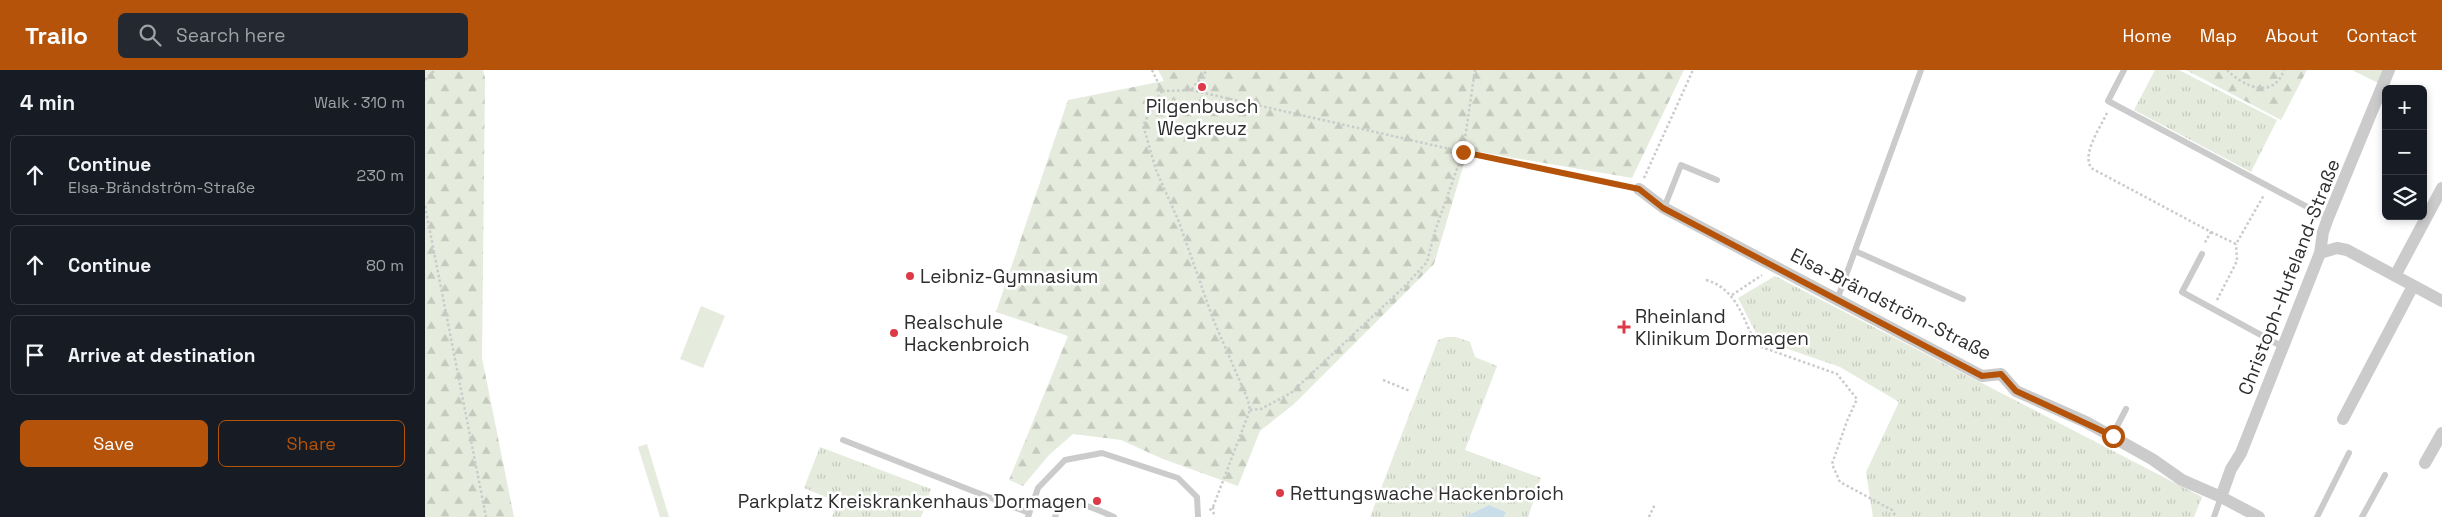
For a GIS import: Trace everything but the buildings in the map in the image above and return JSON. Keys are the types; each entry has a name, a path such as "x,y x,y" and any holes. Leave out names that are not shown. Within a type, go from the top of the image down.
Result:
{"street":[{"name":"Christoph-Hufeland-Straße","path":"2221,497 2321,253 2323,232 2328,218 2389,70"},
{"path":"2395,276 2442,188"},
{"name":"Elsa-Brändström-Straße","path":"1639,189 1663,208 1982,376 2001,374 2016,391 2113,436 2152,459 2182,480 2221,497 2259,517"},
{"path":"2321,253 2337,248 2347,250 2442,301"},
{"path":"2343,419 2413,286"},
{"path":"2425,463 2442,433"}],"lane":[{"path":"1837,300 1921,70"},
{"path":"2124,70 2108,101 2328,218"},
{"path":"1663,208 1681,165 1717,180"},
{"path":"1855,251 1963,299"},
{"path":"2202,254 2182,292 2283,347"},
{"path":"2113,436 2126,408"},
{"path":"843,440 1028,515 1038,488 1065,460 1102,453 1178,478 1197,497 1198,517"},
{"path":"2317,517 2349,452"},
{"path":"2362,517 2385,475"},
{"path":"2214,517 2221,497"},
{"path":"1055,517 1057,511 1070,504 1082,504 1114,517"}],"path":[{"path":"425,80 435,70"},
{"path":"1152,70 1162,90"},
{"path":"1191,90 1207,70"},
{"path":"1250,410 1261,409 1291,393 1399,292 1427,262 1435,231 1463,152 1475,70"},
{"path":"1162,90 1191,90 1463,152 1639,189 1693,70"},
{"path":"2227,70 2236,79 2256,89 2269,86 2280,80 2284,70"},
{"path":"1162,90 1143,125 1156,170 1179,222 1213,319 1249,400 1250,410 1213,508 1214,517"},
{"path":"2112,103 2089,152 2088,163 2091,168 2236,244"},
{"path":"2212,308 2237,261 2236,244 2269,187"},
{"path":"425,206 486,517"},
{"path":"2202,254 2202,248 2211,232"},
{"path":"1732,295 1775,267"},
{"path":"1706,280 1715,282 1732,295 1756,345 1837,374 1857,399 1832,464 1840,482 1892,510 1896,517"},
{"path":"1383,380 1410,391"},
{"path":"1649,517 1655,504"},
{"path":"1203,517 1213,508"}],"green space":[{"path":"425,70 483,70 485,78 482,358 514,517 425,517"},
{"path":"1158,70 1684,70 1632,178 1468,150 1434,264 1294,404 1260,431 1238,486 1163,459 1121,440 1073,434 1049,455 1023,486 1009,480 1068,336 996,312 1068,100 1164,81"},
{"path":"2155,70 2179,70 2277,120 2251,172 2134,110"},
{"path":"2186,70 2307,70 2281,120"},
{"path":"2352,70 2385,70 2380,84"},
{"path":"1775,276 2202,497 2194,517 1873,517 1866,472 1899,402 1840,367 1759,339 1738,298"},
{"path":"701,306 725,316 703,368 680,359"},
{"path":"1456,337 1470,342 1475,357 1497,366 1465,450 1541,478 1528,517 1504,517 1506,512 1489,505 1464,517 1370,517 1438,340"},
{"path":"647,444 669,517 660,517 638,447"},
{"path":"820,447 931,489 921,517 832,517 838,502 804,488"}],"water":[{"path":"1489,505 1506,512 1504,517 1464,517"}],"place":[{"name":"Pilgenbusch Wegkreuz","path":"1202,87"},
{"name":"Leibniz-Gymnasium","path":"910,276"},
{"name":"Rheinland Klinikum Dormagen","path":"1624,327"},
{"name":"Realschule Hackenbroich","path":"894,333"},
{"name":"Rettungswache Hackenbroich","path":"1280,493"},
{"name":"Parkplatz Kreiskrankenhaus Dormagen","path":"1097,501"}],"route":[{"path":"1463,152 1639,189 1663,208 1982,376 2001,374 2016,391 2113,436"}]}
